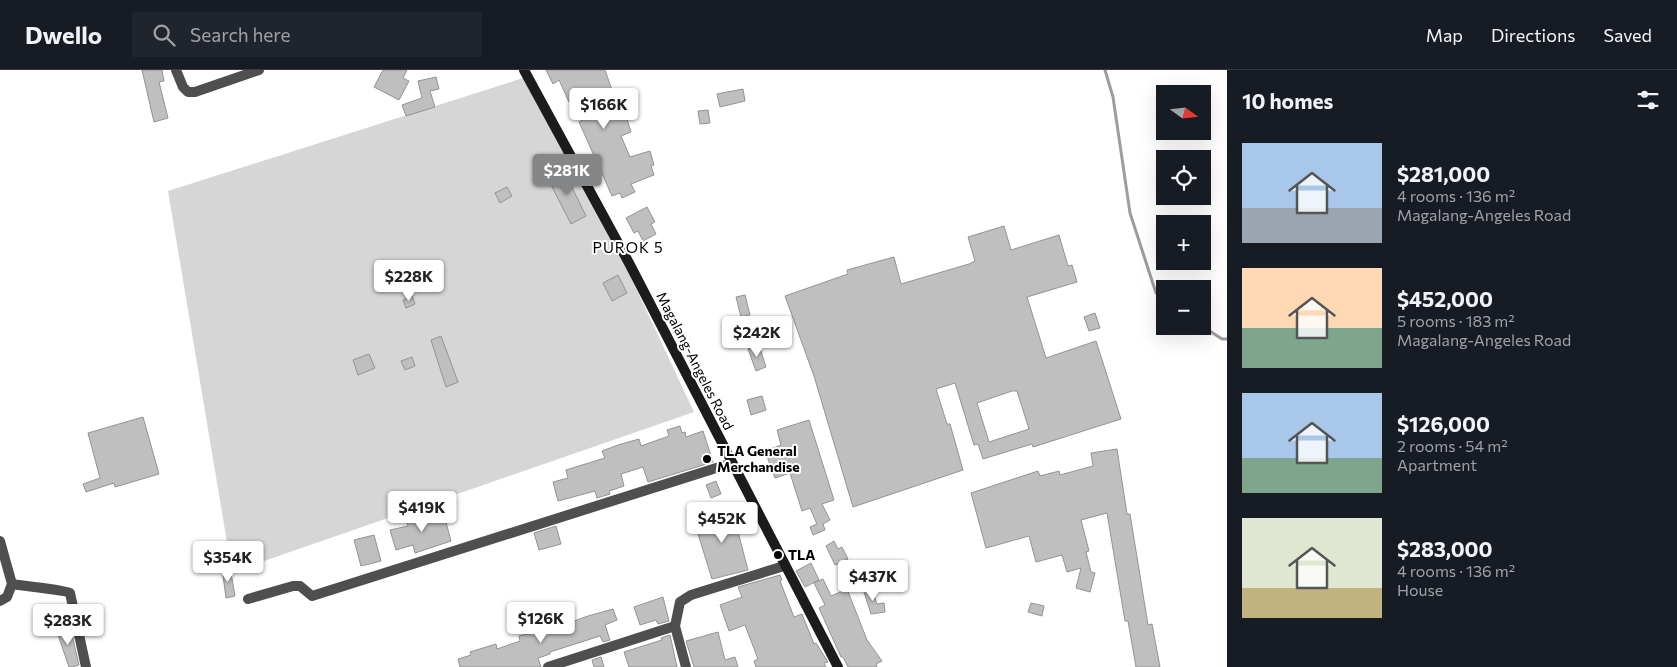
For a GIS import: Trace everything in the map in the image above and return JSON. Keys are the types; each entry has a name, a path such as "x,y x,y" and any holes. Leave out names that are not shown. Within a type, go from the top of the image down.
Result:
{"main road":[{"name":"Magalang-Angeles Road","path":"524,70 629,263 784,566 838,667"}],"street":[{"path":"176,70 183,87 188,92 195,92 259,70"},
{"path":"248,599 293,586 300,586 312,596 732,463"},
{"path":"0,541 12,584 7,597 0,601"},
{"path":"686,667 675,626 680,602 691,596 784,566"},
{"path":"12,584 44,590 66,590 70,593 86,667"},
{"path":"548,667 675,626"}],"shaded area":[{"path":"523,78 611,235 694,412 232,572 168,191"}],"building":[{"path":"142,70 162,70 164,81 159,82 168,118 154,122"},
{"path":"383,70 407,70 403,78 409,81 399,100 374,87"},
{"path":"546,70 605,70 614,96 598,103 606,119 625,113 631,132 621,136 630,157 650,151 654,165 651,166 654,175 631,184 635,192 622,198 620,193 612,196 579,122 583,120 574,100 569,102 559,80 553,84"},
{"path":"436,77 439,89 430,91 435,107 406,116 402,105 422,98 418,81"},
{"path":"743,89 745,101 720,107 717,94"},
{"path":"708,110 710,123 700,124 698,111"},
{"path":"563,169 586,216 571,224 547,177"},
{"path":"507,187 512,196 500,203 495,193"},
{"path":"647,207 655,222 651,224 656,234 643,241 638,231 634,233 626,218"},
{"path":"1004,226 1011,250 1059,235 1068,266 1072,265 1077,282 1027,297 1046,358 1096,341 1121,419 1033,447 1032,444 983,459 978,444 974,445 955,383 936,389 947,424 950,424 963,470 853,507 814,376 785,296 848,274 847,270 894,257 901,284 969,264 975,261 968,237","holes":["1017,391 1029,429 989,442 977,403"]},
{"path":"618,275 627,293 612,301 603,283"},
{"path":"745,295 750,315 741,317 736,297"},
{"path":"412,296 415,304 406,308 403,300"},
{"path":"1095,313 1100,328 1089,331 1084,317"},
{"path":"441,336 458,382 446,387 431,340"},
{"path":"759,345 766,367 756,371 748,349"},
{"path":"369,354 375,368 358,375 353,360"},
{"path":"412,357 415,366 405,370 401,361"},
{"path":"762,396 766,410 751,415 747,400"},
{"path":"143,417 159,474 115,487 114,483 86,492 83,484 100,478 88,433"},
{"path":"809,420 834,500 822,504 830,520 823,524 825,530 813,535 810,527 817,524 810,508 802,511 790,473 775,478 765,451 781,445 777,430"},
{"path":"680,426 682,433 685,432 686,437 703,431 713,462 648,482 643,467 621,474 624,486 609,491 610,494 597,498 595,491 558,501 553,482 568,478 566,470 605,458 602,451 618,445 639,439 641,446 669,436 667,430"},
{"path":"1117,449 1127,514 1130,514 1148,625 1152,624 1160,667 1136,667 1128,621 1125,621 1107,513 1081,520 1089,551 1086,552 1091,572 1095,573 1090,592 1076,588 1081,568 1067,572 1062,555 1036,562 1029,536 986,548 971,493 1038,471 1040,476 1059,471 1060,475 1093,466 1091,453"},
{"path":"716,481 721,494 711,498 706,485"},
{"path":"732,509 748,570 712,579 694,521"},
{"path":"443,511 451,541 415,553 413,545 396,550 390,530 408,526 406,521"},
{"path":"556,526 561,544 539,550 534,533"},
{"path":"374,535 381,561 361,566 354,540"},
{"path":"834,541 838,549 842,547 848,559 835,565 826,546"},
{"path":"811,563 819,580 805,587 796,571"},
{"path":"230,567 235,596 226,598 222,568"},
{"path":"780,575 782,580 780,581 794,617 802,614 814,644 816,643 828,662 824,663 826,667 756,667 754,661 758,659 745,625 729,631 720,605 742,597 738,587"},
{"path":"823,579 831,596 847,589 867,640 882,661 876,664 877,667 848,667 843,657 841,657 819,608 825,605 814,583"},
{"path":"871,586 877,604 884,603 885,612 871,614 863,589"},
{"path":"663,597 669,621 658,624 656,620 640,625 634,607"},
{"path":"1031,603 1044,606 1042,616 1028,612"},
{"path":"613,609 617,620 605,625 610,640 603,642 600,636 550,652 550,654 538,658 541,667 460,667 458,659 471,655 470,652 496,644 497,649 520,641 519,636 543,630 544,632"},
{"path":"70,626 79,665 72,667 69,667 56,629"},
{"path":"718,632 725,660 735,657 738,667 694,667 686,641"},
{"path":"670,635 677,667 629,667 624,652 662,640 661,638"},
{"path":"601,657 604,667 594,667 592,660"}],"waterway":[{"path":"1105,70 1113,97 1130,213 1156,293"},
{"path":"1211,332 1222,339 1227,339"}],"place":[{"name":"TLA General Merchandise","path":"707,459"},
{"name":"TLA","path":"778,555"}],"district":[{"name":"PUROK 5","path":"628,248"}]}
